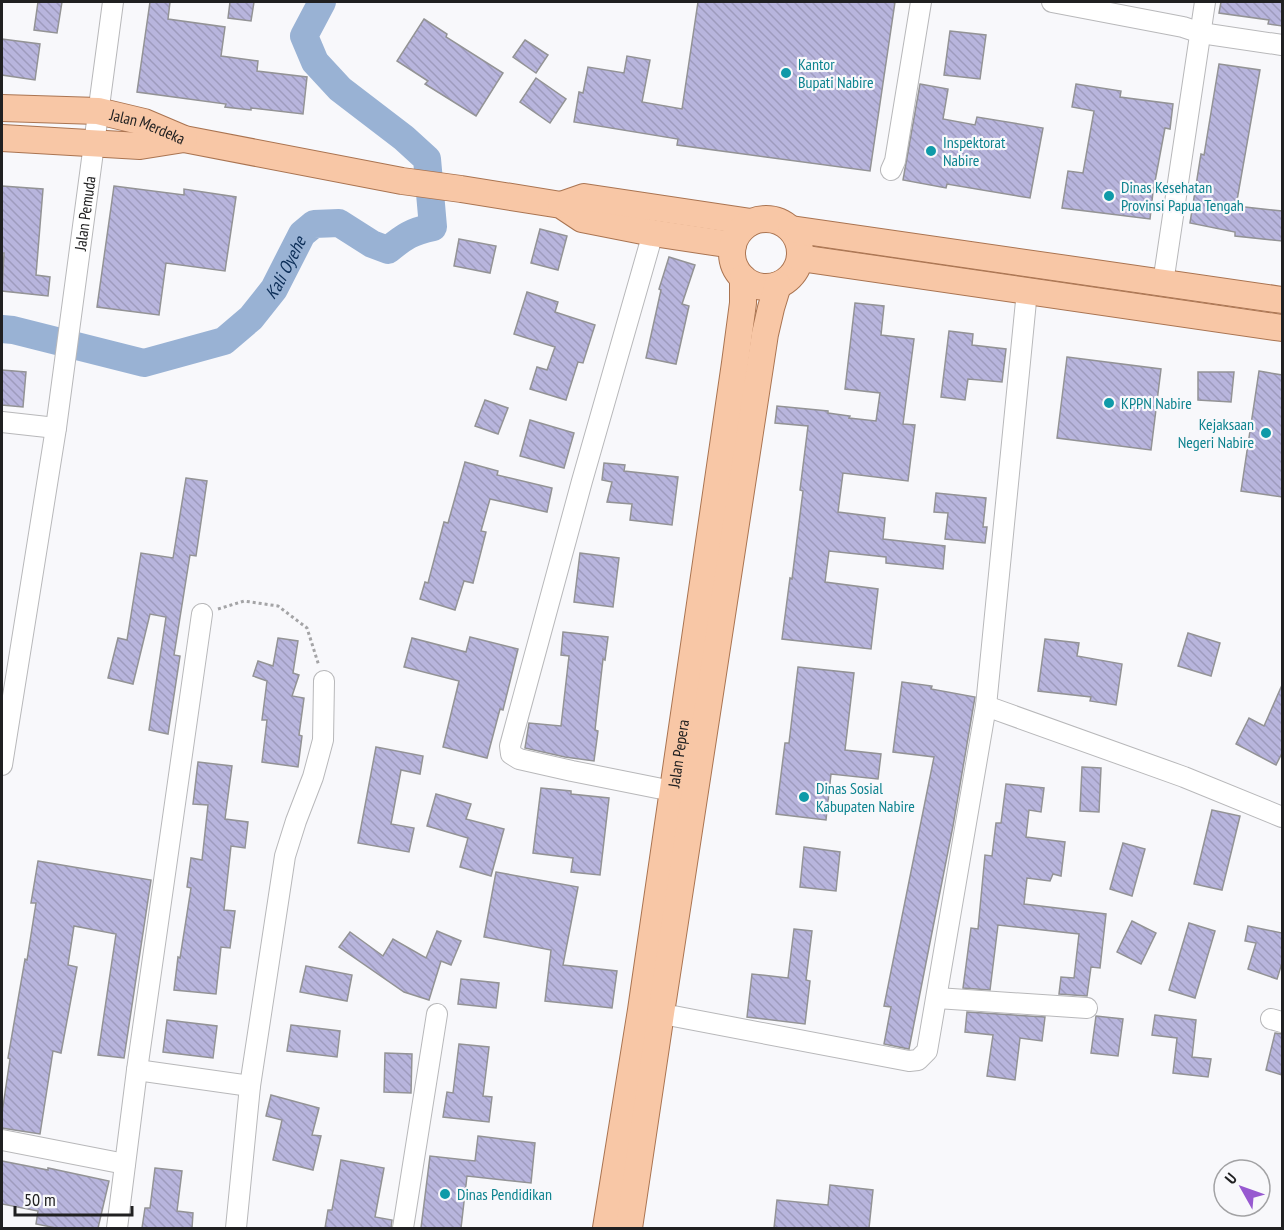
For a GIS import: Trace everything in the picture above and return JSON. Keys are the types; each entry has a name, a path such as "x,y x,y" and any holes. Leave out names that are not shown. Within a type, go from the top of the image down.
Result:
{"main road":[{"name":"Jalan Merdeka","path":"2,108 98,111 144,122 184,139"},
{"name":"Jalan Merdeka","path":"2,138 140,146 184,139"},
{"path":"184,139 402,181 561,205 582,219 733,245"},
{"path":"561,205 584,196 751,222"},
{"path":"763,218 782,222 798,238 801,250 796,270 789,279 778,285 766,287 755,285 742,278 735,268 732,257 735,239 741,229 751,222 763,218"},
{"path":"791,229 1282,300"},
{"path":"800,258 1282,328"},
{"name":"Jalan Pepera","path":"629,1228 672,791 706,645 743,303 742,278"},
{"name":"Jalan Pepera","path":"606,1228 651,1012 706,645 765,334 778,285"}],"street":[{"name":"Jalan Pemuda","path":"2,765 56,428 113,2"},
{"path":"891,170 895,161 921,2"},
{"path":"1052,2 1183,27 1201,33 1282,45"},
{"path":"1164,283 1205,2"},
{"path":"653,233 582,481 510,746 511,754 519,759 672,791"},
{"path":"651,1012 912,1061 918,1060 927,1051 986,706 1027,291"},
{"path":"2,422 56,428"},
{"path":"117,1228 137,1070 202,614"},
{"path":"236,1228 250,1086 285,856 313,777 323,740 324,681"},
{"path":"986,706 1184,777 1282,817"},
{"path":"937,998 1087,1008"},
{"path":"403,1228 437,1014"},
{"path":"137,1070 250,1086"},
{"path":"2,1140 125,1164"}],"path":[{"path":"202,614 244,601 278,606 307,628 324,681"}],"building":[{"path":"38,2 62,2 57,33 34,30"},
{"path":"150,2 170,2 168,19 225,27 221,56 258,61 257,71 307,77 303,114 225,107 226,104 137,92"},
{"path":"230,2 254,2 251,21 228,18"},
{"name":"Kantor Bupati Nabire","path":"698,2 895,2 870,171 677,145 678,139 574,122 579,92 583,93 588,67 624,73 627,56 650,60 642,102 682,109"},
{"path":"1221,2 1282,2 1282,26 1268,24 1269,20 1219,13"},
{"path":"424,19 447,34 446,37 503,73 476,116 425,84 428,81 397,61"},
{"path":"950,31 986,35 980,79 944,75"},
{"path":"2,39 40,44 35,80 2,75"},
{"path":"525,40 548,55 536,73 513,57"},
{"path":"1219,64 1260,70 1236,206 1282,211 1282,241 1235,236 1235,232 1190,223"},
{"path":"536,78 566,99 550,123 520,102"},
{"path":"920,84 948,89 943,119 975,125 977,117 1043,128 1030,198 947,184 946,188 903,180"},
{"path":"1076,84 1121,91 1120,97 1173,104 1170,129 1165,128 1150,219 1062,208 1068,171 1083,173 1094,111 1072,107"},
{"path":"2,186 43,189 36,275 50,277 48,296 2,291 4,253 2,253"},
{"path":"114,186 184,195 184,189 236,197 225,271 166,263 159,315 97,307"},
{"path":"540,229 567,236 558,270 531,263"},
{"path":"459,239 496,246 490,273 454,266"},
{"path":"669,257 695,265 682,304 689,306 676,364 646,358 661,290 659,289"},
{"path":"527,292 558,302 555,312 595,325 583,363 578,362 566,400 530,389 537,367 547,370 555,347 514,334"},
{"path":"855,303 884,306 881,335 914,339 903,424 915,425 908,481 843,473 838,512 885,518 883,539 945,546 943,569 886,563 886,557 829,551 825,582 878,589 871,649 782,639 803,491 800,490 808,426 775,423 777,406 828,411 828,413 850,416 849,418 876,421 880,393 845,389"},
{"path":"949,331 973,334 972,345 1006,349 1002,382 968,379 965,400 941,397"},
{"name":"KPPN Nabire","path":"1067,357 1161,369 1151,450 1057,438"},
{"path":"2,370 26,372 23,407 2,405"},
{"name":"Kejaksaan Negeri Nabire","path":"1259,371 1282,375 1282,497 1241,491"},
{"path":"1198,372 1234,372 1231,402 1198,400"},
{"path":"485,400 508,408 498,434 475,426"},
{"path":"530,420 574,433 564,468 520,456"},
{"path":"465,462 498,471 497,475 552,488 547,512 490,499 481,531 486,532 473,583 464,581 455,610 420,599 425,582 428,583 444,522 448,523"},
{"path":"604,463 625,465 624,471 678,477 672,525 630,520 632,504 607,502 612,482 602,480"},
{"path":"186,478 207,481 196,556 190,555 174,655 180,656 168,734 149,730 166,617 150,614 133,684 108,678 118,638 127,640 141,553 173,558"},
{"path":"936,493 986,498 983,527 987,527 985,543 945,539 948,513 934,512"},
{"path":"580,553 619,558 613,607 574,602"},
{"path":"563,632 608,637 605,660 603,659 594,761 525,748 529,723 561,726 569,656 561,655"},
{"path":"1188,633 1220,643 1211,676 1178,666"},
{"path":"470,637 518,649 503,710 500,709 487,758 443,747 459,681 404,667 412,638 466,652"},
{"path":"278,638 298,641 293,673 299,675 292,696 304,698 298,767 262,762 267,720 262,720 267,681 253,676 258,661 273,666"},
{"path":"1045,639 1079,643 1077,656 1122,664 1116,705 1090,701 1091,697 1038,691"},
{"path":"798,667 854,673 845,750 881,754 878,779 831,774 826,820 776,814 785,743 789,743"},
{"path":"902,682 932,686 931,689 975,697 953,826 909,1049 884,1044 891,1007 884,1006 934,757 893,752"},
{"path":"1282,685 1282,753 1276,765 1236,744 1249,718 1264,726"},
{"path":"376,747 423,756 420,774 401,770 391,824 414,828 409,852 358,843"},
{"path":"198,762 232,766 225,819 248,822 245,848 231,846 224,910 235,911 230,948 221,947 216,994 174,990 191,888 187,887 191,858 202,860 208,805 193,804"},
{"path":"1082,767 1101,768 1099,812 1080,811"},
{"path":"1006,784 1044,788 1041,812 1029,810 1026,837 1065,842 1061,876 1053,874 1050,881 1027,878 1024,904 1106,914 1100,968 1091,967 1087,996 1059,994 1061,977 1074,978 1079,934 998,925 990,990 963,988 971,928 978,929 985,855 992,856 996,823 1001,823"},
{"path":"541,788 609,798 600,875 571,872 573,858 533,853"},
{"path":"436,794 471,804 466,819 504,829 491,876 460,867 468,838 427,826"},
{"path":"1212,810 1240,816 1222,890 1194,884"},
{"path":"1123,843 1145,849 1132,896 1110,889"},
{"path":"804,847 840,852 836,891 800,887"},
{"path":"38,861 151,880 124,1058 98,1055 116,934 74,926 68,965 77,967 61,1053 53,1051 40,1134 2,1128 10,1059 8,1058 36,903 31,903"},
{"path":"496,872 578,887 563,965 617,971 612,1008 545,1001 551,950 484,937"},
{"path":"1132,921 1156,933 1141,964 1117,952"},
{"path":"1189,923 1215,931 1195,998 1169,990"},
{"path":"1248,926 1282,933 1282,963 1277,979 1248,969 1256,943 1245,941"},
{"path":"794,929 812,931 806,980 810,981 805,1024 747,1017 752,974 788,978"},
{"path":"437,931 461,941 451,965 441,961 429,1000 404,992 339,947 350,932 383,956 393,939 426,958"},
{"path":"306,966 352,975 347,1001 300,992"},
{"path":"461,979 499,983 496,1008 458,1004"},
{"path":"967,1012 1045,1017 1042,1041 1020,1038 1015,1080 987,1076 993,1035 965,1032"},
{"path":"1155,1015 1196,1020 1192,1057 1211,1059 1208,1077 1173,1073 1177,1038 1152,1035"},
{"path":"1096,1016 1123,1019 1118,1056 1091,1053"},
{"path":"167,1020 217,1026 213,1058 163,1052"},
{"path":"291,1025 340,1031 337,1057 287,1051"},
{"path":"1275,1033 1282,1034 1282,1075 1266,1070"},
{"path":"459,1044 489,1047 483,1096 492,1097 489,1122 443,1117 447,1092 453,1093"},
{"path":"385,1053 412,1054 411,1093 384,1092"},
{"path":"271,1095 319,1108 312,1135 321,1136 313,1170 273,1160 282,1120 266,1116"},
{"path":"478,1136 535,1143 531,1183 467,1176 461,1228 421,1228 430,1156 475,1161"},
{"path":"341,1160 384,1168 375,1217 392,1220 391,1228 325,1228 328,1210 332,1210"},
{"path":"2,1161 109,1181 98,1228 56,1228 36,1224 38,1211 2,1204"},
{"path":"155,1168 182,1171 177,1211 193,1213 192,1228 142,1228 145,1208 150,1208"},
{"path":"830,1185 873,1190 869,1228 774,1228 777,1200 828,1205"}],"waterway":[{"name":"Kali Oyehe","path":"2,329 144,363 224,341 251,318 274,289 302,234 314,224 339,223 372,244 388,250 409,235 433,227 427,159 404,138 340,89 315,62 304,36 322,2"}],"place":[{"name":"Kantor Bupati Nabire","path":"786,73"},
{"name":"Inspektorat Nabire","path":"931,151"},
{"name":"Dinas Kesehatan Provinsi Papua Tengah","path":"1109,196"},
{"name":"KPPN Nabire","path":"1109,403"},
{"name":"Kejaksaan Negeri Nabire","path":"1266,433"},
{"name":"Dinas Sosial Kabupaten Nabire","path":"804,797"},
{"name":"Dinas Pendidikan","path":"445,1194"}]}
